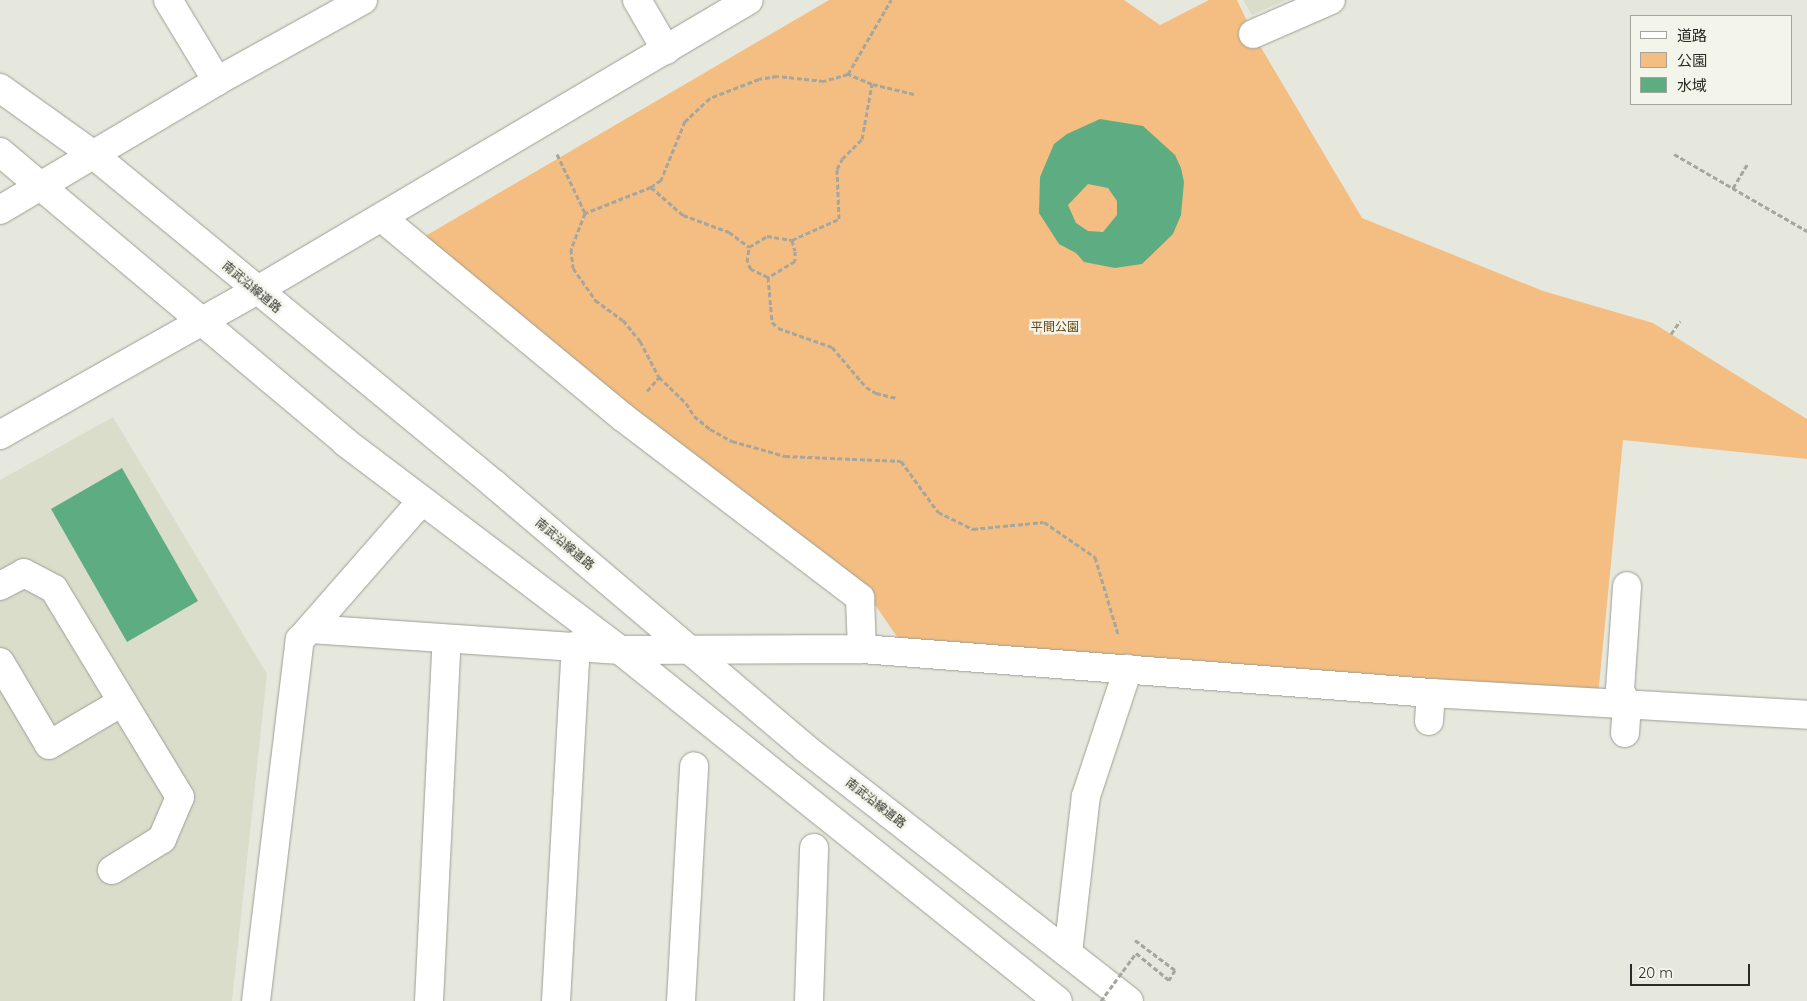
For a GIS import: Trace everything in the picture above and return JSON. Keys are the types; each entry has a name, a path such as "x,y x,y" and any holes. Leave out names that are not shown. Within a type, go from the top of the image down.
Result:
{"street":[{"path":"168,0 217,82"},
{"path":"0,210 95,156 217,82 363,0"},
{"path":"637,0 666,50"},
{"path":"0,435 382,218 749,0"},
{"path":"1253,34 1331,0"},
{"name":"南武沿線道路","path":"0,88 95,156 256,291 494,484 804,748 1129,1001"},
{"path":"0,152 200,321 420,502 620,650 1058,1001"},
{"path":"382,218 624,418 860,598 862,649"},
{"path":"256,1001 300,640 420,502"},
{"path":"0,586 24,573 54,589 180,797 162,839 112,870"},
{"path":"1625,733 1627,705 1620,690 1627,586"},
{"path":"310,629 620,650 862,649 1431,693 1807,715"},
{"path":"429,1001 447,639"},
{"path":"556,1001 576,646"},
{"path":"0,662 49,745 122,702"},
{"path":"1068,953 1086,796 1128,669"},
{"path":"1429,721 1431,693"},
{"path":"680,1001 694,766"},
{"path":"809,1001 814,848"}],"path":[{"path":"848,74 891,0"},
{"path":"584,212 651,187 661,180 685,121 710,98 759,79 777,76 824,81 848,74 872,84 914,94"},
{"path":"749,247 767,236 792,240 839,219 837,170 842,159 862,139 872,84"},
{"path":"541,122 584,212 571,249 573,268 595,300 624,320 640,341 659,376 686,403 694,416 732,441 785,456 901,461 938,512 973,529 1044,522 1095,557 1128,669"},
{"path":"1674,154 1807,231"},
{"path":"1733,188 1748,163"},
{"path":"651,187 683,215 729,232 749,247"},
{"path":"768,277 795,261 792,240"},
{"path":"749,247 747,262 751,269 768,277"},
{"path":"768,277 772,322 778,328 832,348 866,387 876,393 896,398"},
{"path":"1670,334 1680,320"},
{"path":"1101,1001 1136,953 1169,980 1175,970 1135,940"}],"shaded area":[{"path":"1243,0 1287,0 1252,15"},
{"path":"113,417 267,674 232,1001 0,1001 0,480"}],"green space":[{"name":"平間公園","path":"829,0 1124,0 1160,25 1209,0 1237,0 1253,34 1362,218 1543,291 1653,323 1807,419 1807,459 1623,440 1598,696 902,644 856,577 596,379 422,238"}],"water":[{"path":"1100,119 1143,126 1175,155 1181,168 1184,182 1181,215 1173,234 1142,264 1115,268 1084,262 1076,253 1059,244 1039,213 1040,177 1054,144 1067,134","holes":["1088,184 1108,188 1117,201 1117,215 1103,232 1088,231 1076,223 1068,205"]},
{"path":"122,468 198,601 127,642 51,509"}]}
